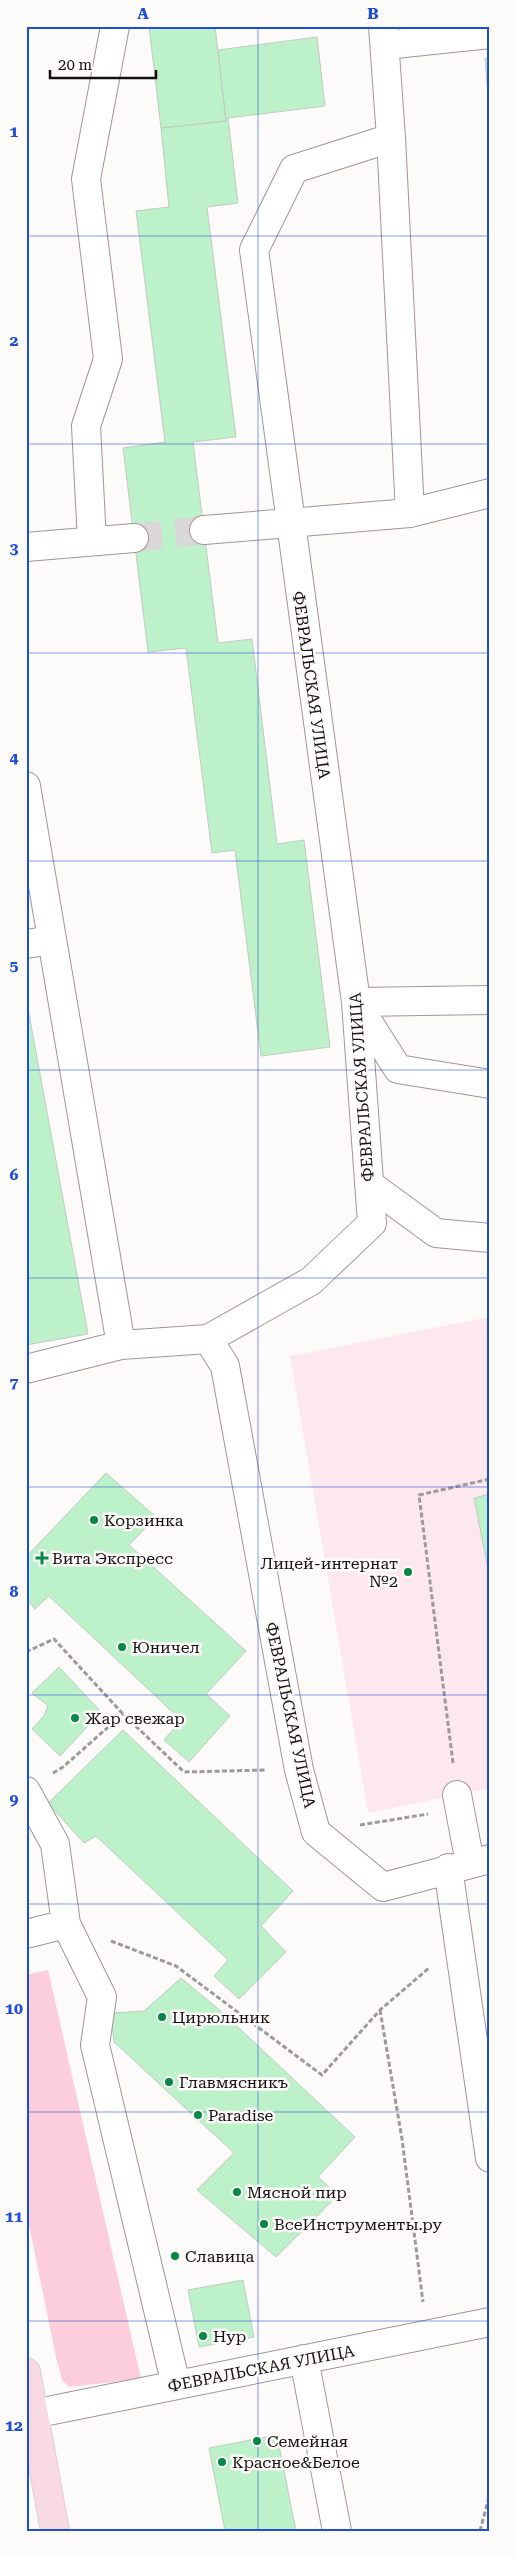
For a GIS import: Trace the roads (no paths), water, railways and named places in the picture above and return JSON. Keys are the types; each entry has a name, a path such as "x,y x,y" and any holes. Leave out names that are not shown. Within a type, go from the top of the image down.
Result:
{"main road":[{"path":"26,2372 30,2410 55,2531"}],"street":[{"path":"92,541 86,426 108,359 86,179 116,26"},
{"path":"410,513 384,36 490,34"},
{"name":"ФЕВРАЛЬСКАЯ УЛИЦА","path":"26,1369 121,1344 208,1338 311,1281 372,1223 356,1002 254,250 294,169 391,138"},
{"path":"204,530 410,513 490,493"},
{"path":"26,547 134,538"},
{"path":"26,786 39,942 121,1344"},
{"path":"356,1002 490,1000"},
{"path":"356,1002 398,1069 490,1084"},
{"path":"369,1184 436,1233 490,1238"},
{"name":"ФЕВРАЛЬСКАЯ УЛИЦА","path":"208,1338 225,1366 299,1770 316,1832 383,1887 469,1863"},
{"path":"26,1792 55,1844 66,1924 102,1997 95,2045 176,2385"},
{"path":"458,1802 469,1863 459,1943 490,2158"},
{"path":"26,1934 66,1924"},
{"name":"ФЕВРАЛЬСКАЯ УЛИЦА","path":"30,2410 176,2385 490,2322"},
{"path":"304,2359 337,2531"}],"tunnel":[{"path":"134,538 204,530"}],"place":[{"name":"Корзинка","path":"94,1520"},
{"name":"Вита Экспресс","path":"42,1558"},
{"name":"Лицей-интернат №2","path":"408,1572"},
{"name":"Юничел","path":"122,1647"},
{"name":"Жар свежар","path":"75,1718"},
{"name":"Цирюльник","path":"162,2017"},
{"name":"Главмясникъ","path":"169,2082"},
{"name":"Paradise","path":"198,2115"},
{"name":"Мясной пир","path":"237,2192"},
{"name":"ВсеИнструменты.ру","path":"264,2224"},
{"name":"Славица","path":"175,2256"},
{"name":"Нур","path":"203,2336"},
{"name":"Семейная","path":"257,2441"},
{"name":"Красное&Белое","path":"222,2462"}]}
